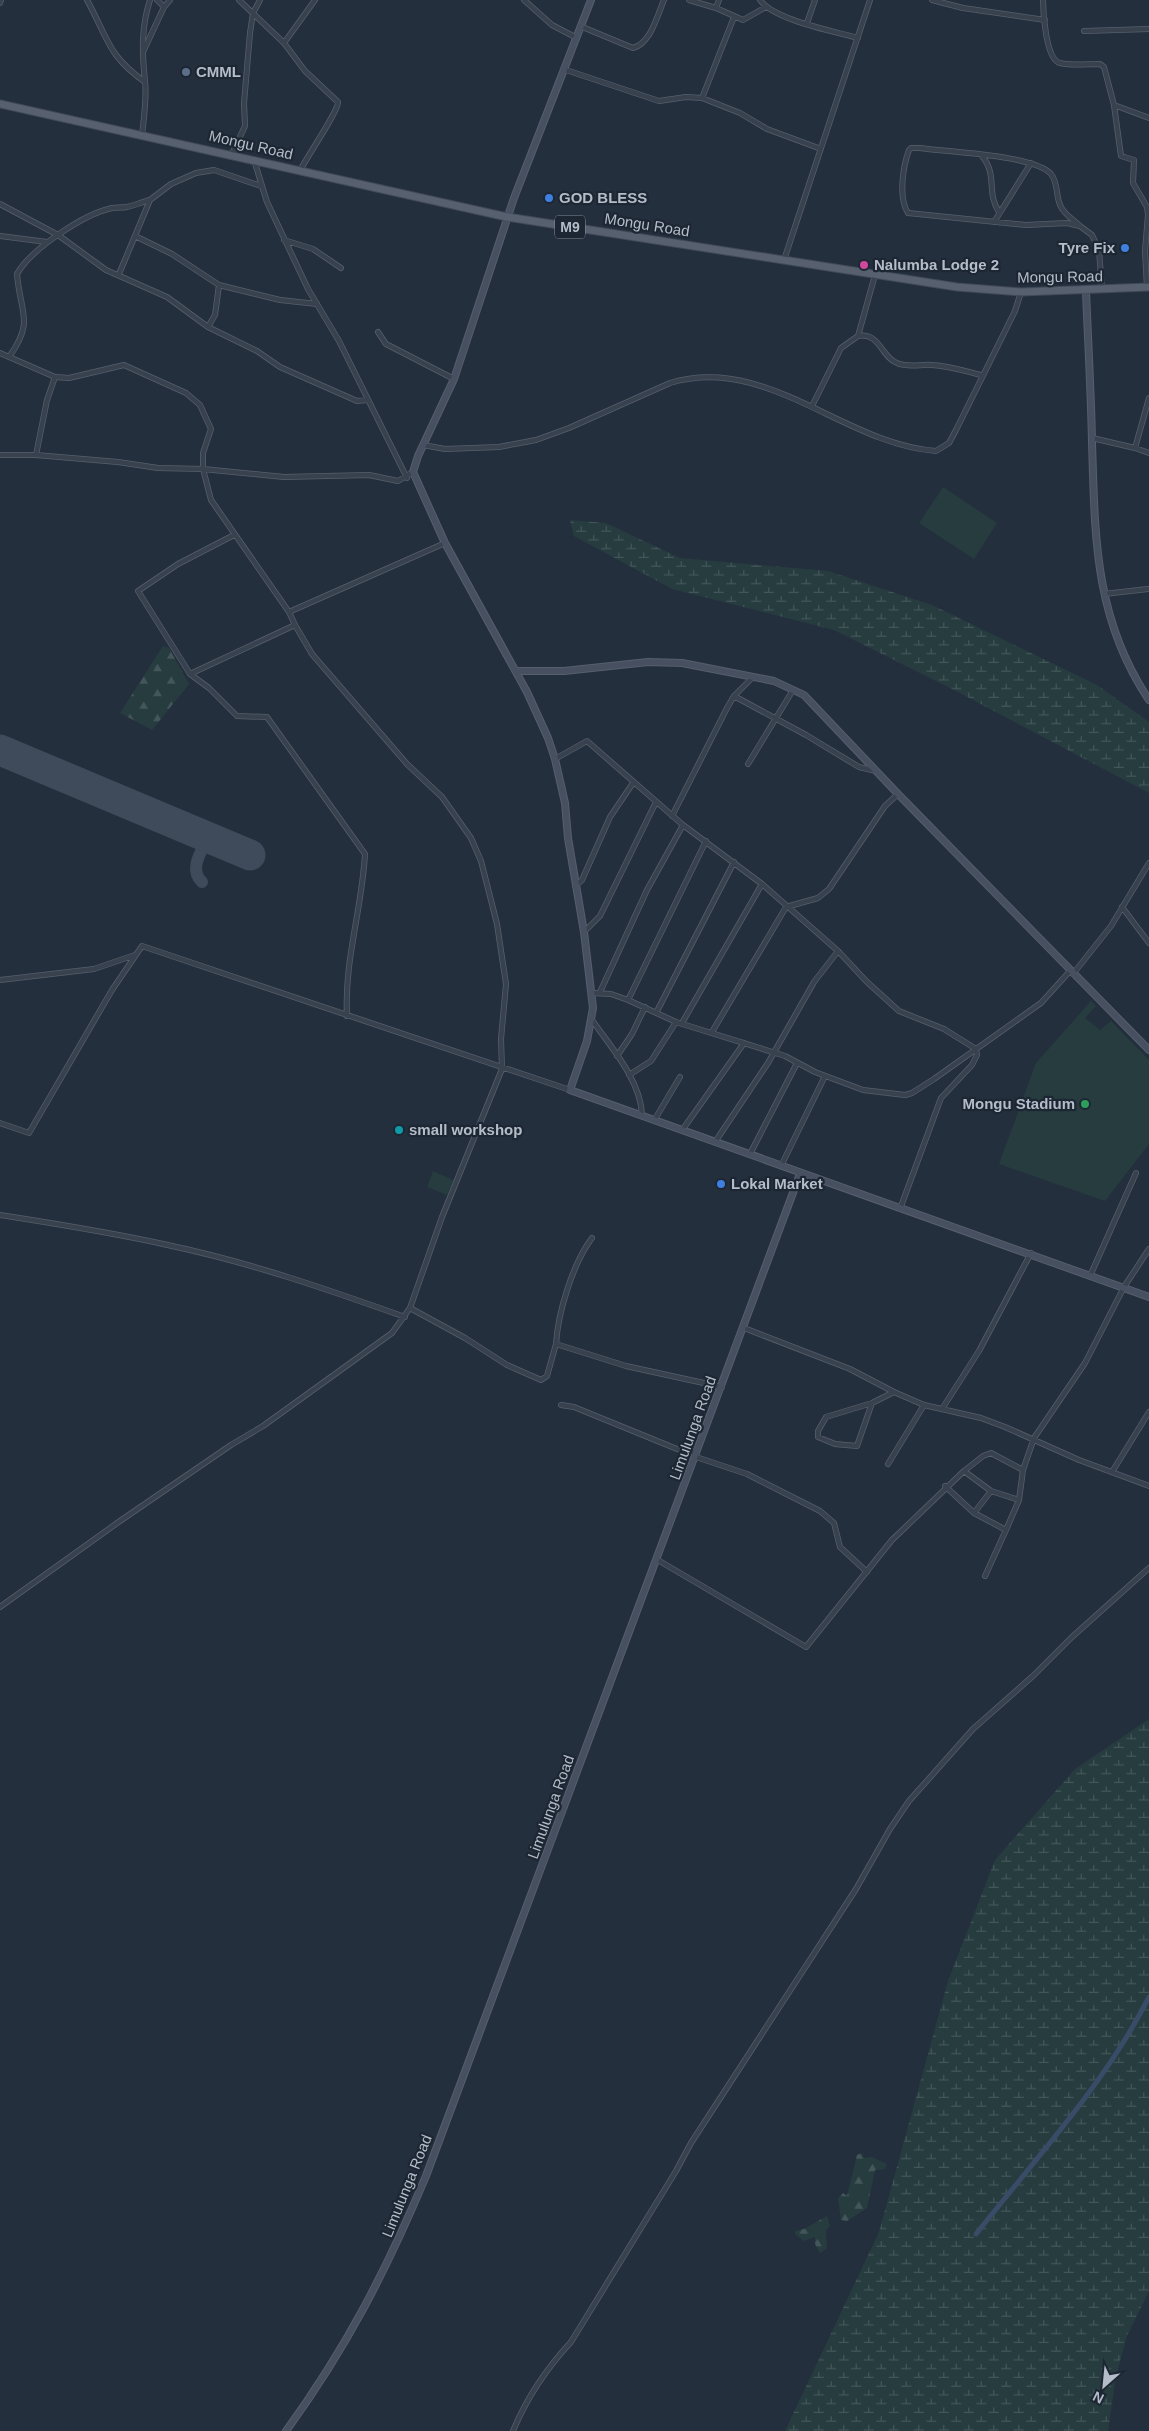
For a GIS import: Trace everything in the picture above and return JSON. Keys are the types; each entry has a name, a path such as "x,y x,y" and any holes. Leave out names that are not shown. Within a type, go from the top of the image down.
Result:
{"main road":[{"path":"591,0 562,69 507,217 454,379 423,444 413,472 445,543 486,620 517,671 548,738 555,759 565,803 575,886 584,932 592,992 592,1020 570,1090 683,1129 800,1174 1149,1297"},
{"name":"Mongu Road","path":"0,104 232,154 507,217 957,287 1021,292 1086,291 1148,287"},
{"path":"1086,291 1097,546 1103,594 1135,680 1149,700"},
{"path":"517,671 564,670 663,662 682,663 774,681 793,690 814,704 898,794 1149,1050"},
{"name":"Limulunga Road","path":"286,2431 339,2354 371,2299 403,2232 428,2170 656,1559 697,1455 800,1174"}],"street":[{"path":"87,0 102,33 116,56 129,70 146,82"},
{"path":"142,135 146,82 142,55 144,23 150,0"},
{"path":"157,0 164,7"},
{"path":"142,55 164,7 170,0"},
{"path":"239,0 284,43 305,72 338,102 337,110 316,141 300,171"},
{"path":"232,154 244,126 244,94 253,13 260,0"},
{"path":"284,43 315,0"},
{"path":"524,0 552,25 575,37"},
{"path":"580,26 633,48 649,34 664,0"},
{"path":"689,0 716,8 734,17 746,19 766,6"},
{"path":"716,8 719,0"},
{"path":"760,0 766,6 788,19 858,38"},
{"path":"807,23 815,0"},
{"path":"784,260 870,0"},
{"path":"932,0 964,8 1045,20"},
{"path":"1043,0 1053,58 1059,63 1103,66 1114,105 1121,156 1134,160 1133,183 1147,207 1148,287"},
{"path":"702,98 734,17"},
{"path":"1084,31 1149,29"},
{"path":"562,69 659,101 686,97 702,98 740,113 767,129 821,150"},
{"path":"1114,105 1149,118"},
{"path":"1080,226 1067,223 1026,225 912,215 908,213 904,204 905,167 911,148 1031,163 1046,170 1056,183 1060,206 1092,236 1099,250 1102,290"},
{"path":"982,156 990,166 994,204 999,212"},
{"path":"254,160 262,186 284,240 317,304 339,341 407,478"},
{"path":"994,222 1031,163"},
{"path":"9,357 23,337 25,326 17,274 26,261 47,242 112,208 127,207 150,200 171,184 205,170 227,173 262,186"},
{"path":"119,274 150,200"},
{"path":"0,204 58,235 95,264 167,296 208,327 257,351 293,373 357,401 367,400"},
{"path":"0,236 47,242"},
{"path":"135,236 172,254 219,285 280,300 317,304"},
{"path":"284,240 313,249 341,268"},
{"path":"858,336 875,275"},
{"path":"208,327 215,315 219,285"},
{"path":"423,444 445,449 499,447 536,440 682,380 730,379 770,389 812,406 871,434 896,443 936,451 948,443 1015,311 1021,292"},
{"path":"378,332 386,344 454,379"},
{"path":"812,406 841,348 858,336 865,336 879,342 892,360 900,364 946,367 982,375"},
{"path":"0,353 55,377 68,378 124,365 186,393 205,412 212,429 203,454 203,469 211,500 289,612 312,654 407,764 442,797 471,838 481,861 497,924 506,984 500,1039 502,1069 442,1216 410,1308 405,1317 392,1333 263,1426 231,1444 0,1607"},
{"path":"36,456 47,400 55,377"},
{"path":"1135,448 1149,398"},
{"path":"1092,438 1149,453"},
{"path":"0,455 118,462 158,468 203,469 284,477 369,475 398,481 407,478 413,472"},
{"path":"234,535 178,564 138,591 190,674 209,688 237,716 267,717 365,854 364,877 348,963 346,989 347,1016"},
{"path":"289,612 445,543"},
{"path":"1103,594 1148,589"},
{"path":"190,674 295,625"},
{"path":"672,816 734,696 753,677"},
{"path":"748,764 778,719 793,690"},
{"path":"734,696 778,719 859,767 876,771"},
{"path":"555,759 588,741 672,816 762,884 838,951 867,982 899,1011 944,1029 976,1049 977,1055 972,1065 941,1098 900,1209"},
{"path":"575,886 582,880 610,817 633,782"},
{"path":"712,1032 786,907 818,898 828,889 885,806 898,794"},
{"path":"584,932 600,916 656,802"},
{"path":"600,992 647,890 683,825"},
{"path":"628,1000 706,841"},
{"path":"656,1013 734,862"},
{"path":"592,992 600,992 628,1000 676,1022 774,1053 825,1076 876,1094 905,1095 934,1079 1041,1003 1094,949 1149,863"},
{"path":"682,1024 762,884"},
{"path":"1122,908 1149,943"},
{"path":"0,1124 29,1133 112,990 142,946 502,1069 570,1090"},
{"path":"715,1142 774,1053 814,982 838,951"},
{"path":"0,980 94,968 136,955"},
{"path":"617,1056 632,1034 645,1007"},
{"path":"592,1020 629,1075 642,1107 642,1115"},
{"path":"629,1075 651,1061 676,1022"},
{"path":"683,1129 744,1043"},
{"path":"750,1154 797,1063"},
{"path":"780,1166 825,1076"},
{"path":"655,1120 680,1077"},
{"path":"1090,1276 1136,1173"},
{"path":"0,1215 101,1231 221,1257 318,1286 405,1317"},
{"path":"410,1308 465,1338 507,1365 541,1380 547,1376 556,1344 558,1323 572,1278 583,1249 592,1238"},
{"path":"985,1576 1019,1500 1023,1470 1034,1438 1089,1356 1124,1287 1149,1250"},
{"path":"942,1409 979,1351 1031,1254"},
{"path":"744,1328 850,1370 924,1405 981,1418 1149,1486"},
{"path":"556,1344 626,1366 722,1387"},
{"path":"872,1403 857,1446 835,1444 818,1437 818,1431 826,1417 872,1403 894,1392"},
{"path":"561,1405 574,1407 590,1416 747,1474 820,1511 834,1523 840,1547 867,1572"},
{"path":"888,1464 924,1405"},
{"path":"1112,1472 1149,1412"},
{"path":"656,1559 806,1647 892,1540 945,1486 983,1456 991,1453 1023,1470"},
{"path":"964,1471 991,1490 1019,1500"},
{"path":"945,1486 974,1513 1006,1530"},
{"path":"974,1513 991,1490"},
{"path":"513,2431 524,2406 551,2363 571,2342 676,2171 691,2143 856,1889 890,1829 909,1801 973,1729 1149,1568"}],"green space":[{"path":"943,487 997,523 974,559 919,523"},
{"path":"570,520 606,523 680,558 828,571 932,605 1097,685 1149,722 1149,793 958,692 834,630 672,589 574,536"},
{"path":"163,646 169,648 189,684 152,730 120,713"},
{"name":"Mongu Stadium","path":"1091,1001 1096,1006 1085,1018 1100,1030 1111,1021 1149,1060 1149,1144 1105,1201 999,1164 1036,1063"},
{"path":"433,1171 453,1180 447,1195 427,1187"},
{"path":"1149,1719 1149,2291 1127,2336 1116,2376 1108,2431 785,2431 879,2232 948,1981 995,1860 1075,1769"},
{"path":"862,2153 864,2158 872,2157 887,2164 885,2169 875,2170 867,2208 847,2221 841,2220 838,2198 843,2193 847,2196 857,2155"},
{"path":"827,2216 830,2226 826,2230 827,2248 820,2253 815,2244 815,2237 804,2241 795,2234 795,2231 804,2229"}],"waterway":[{"path":"976,2234 1046,2149 1091,2090 1112,2060 1149,1997"}],"taxiway":[{"path":"202,882 198,877 196,866 208,837"}],"runway":[{"path":"0,750 250,855"}],"place":[{"name":"CMML","path":"186,72"},
{"name":"GOD BLESS","path":"549,198"},
{"name":"Tyre Fix","path":"1125,248"},
{"name":"Nalumba Lodge 2","path":"864,265"},
{"name":"Mongu Stadium","path":"1085,1104"},
{"name":"small workshop","path":"399,1130"},
{"name":"Lokal Market","path":"721,1184"}]}
